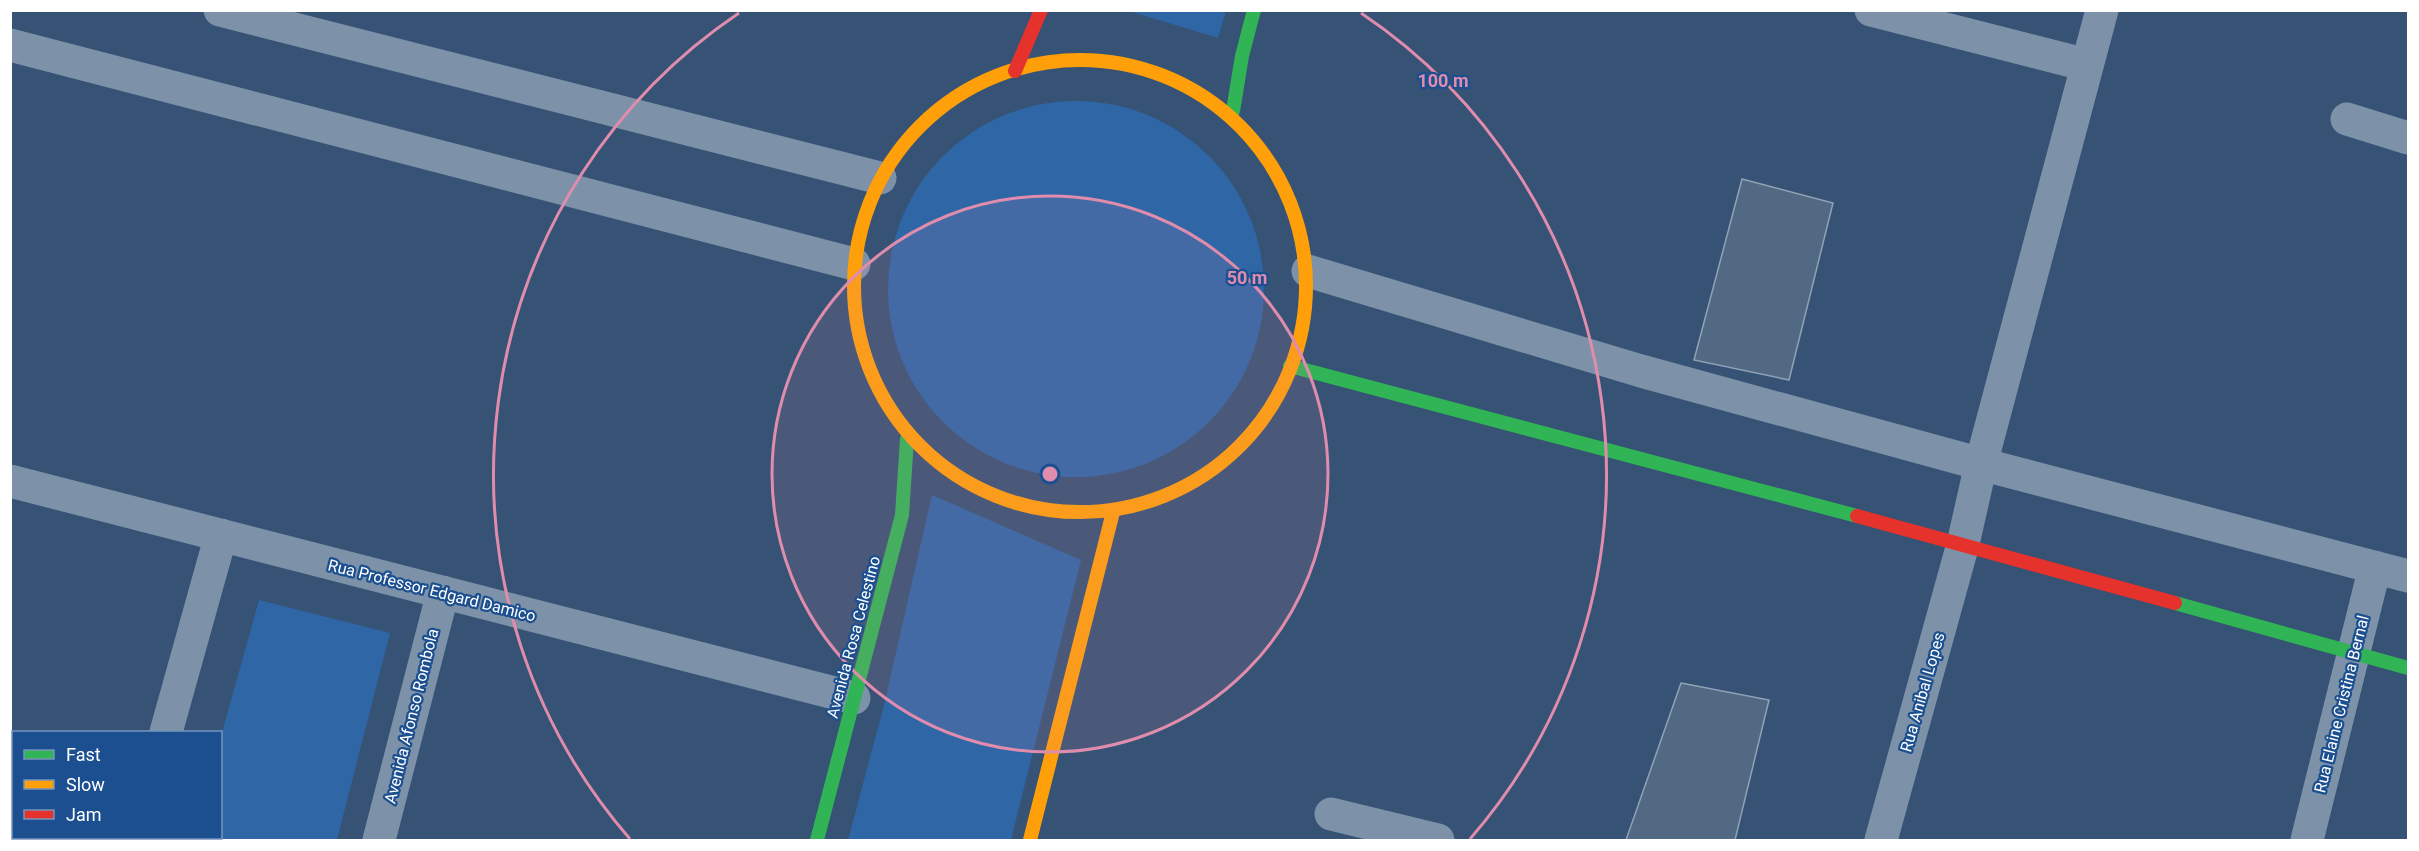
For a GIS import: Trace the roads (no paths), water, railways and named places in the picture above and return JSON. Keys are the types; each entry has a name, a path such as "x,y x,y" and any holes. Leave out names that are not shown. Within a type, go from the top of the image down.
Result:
{"street":[{"path":"220,10 880,178"},
{"path":"1016,71 1041,10"},
{"path":"1233,111 1242,56 1254,10"},
{"path":"1871,10 2087,65"},
{"name":"Rua Anibal Lopes","path":"1881,840 1963,544 1981,464 2102,10"},
{"path":"10,45 854,264"},
{"path":"1040,60 1119,60 1191,85 1233,111 1289,194 1308,271 1298,350 1261,424 1189,486 1113,512 1034,511 969,489 907,439 858,351 854,264 880,178 938,105 1016,71 1040,60"},
{"path":"2347,119 2409,138"},
{"path":"1308,271 1641,371 1981,464 2409,576"},
{"path":"1290,366 1963,544 2354,655 2409,668"},
{"name":"Avenida Rosa Celestino","path":"817,840 902,515 907,439"},
{"name":"Rua Professor Edgard Damico","path":"10,481 854,698"},
{"path":"1030,840 1113,512"},
{"path":"166,731 221,535"},
{"name":"Rua Elaine Cristina Bernal","path":"2307,840 2375,567"},
{"name":"Avenida Afonso Rombola","path":"379,840 443,592"},
{"path":"1331,814 1438,840"}]}
